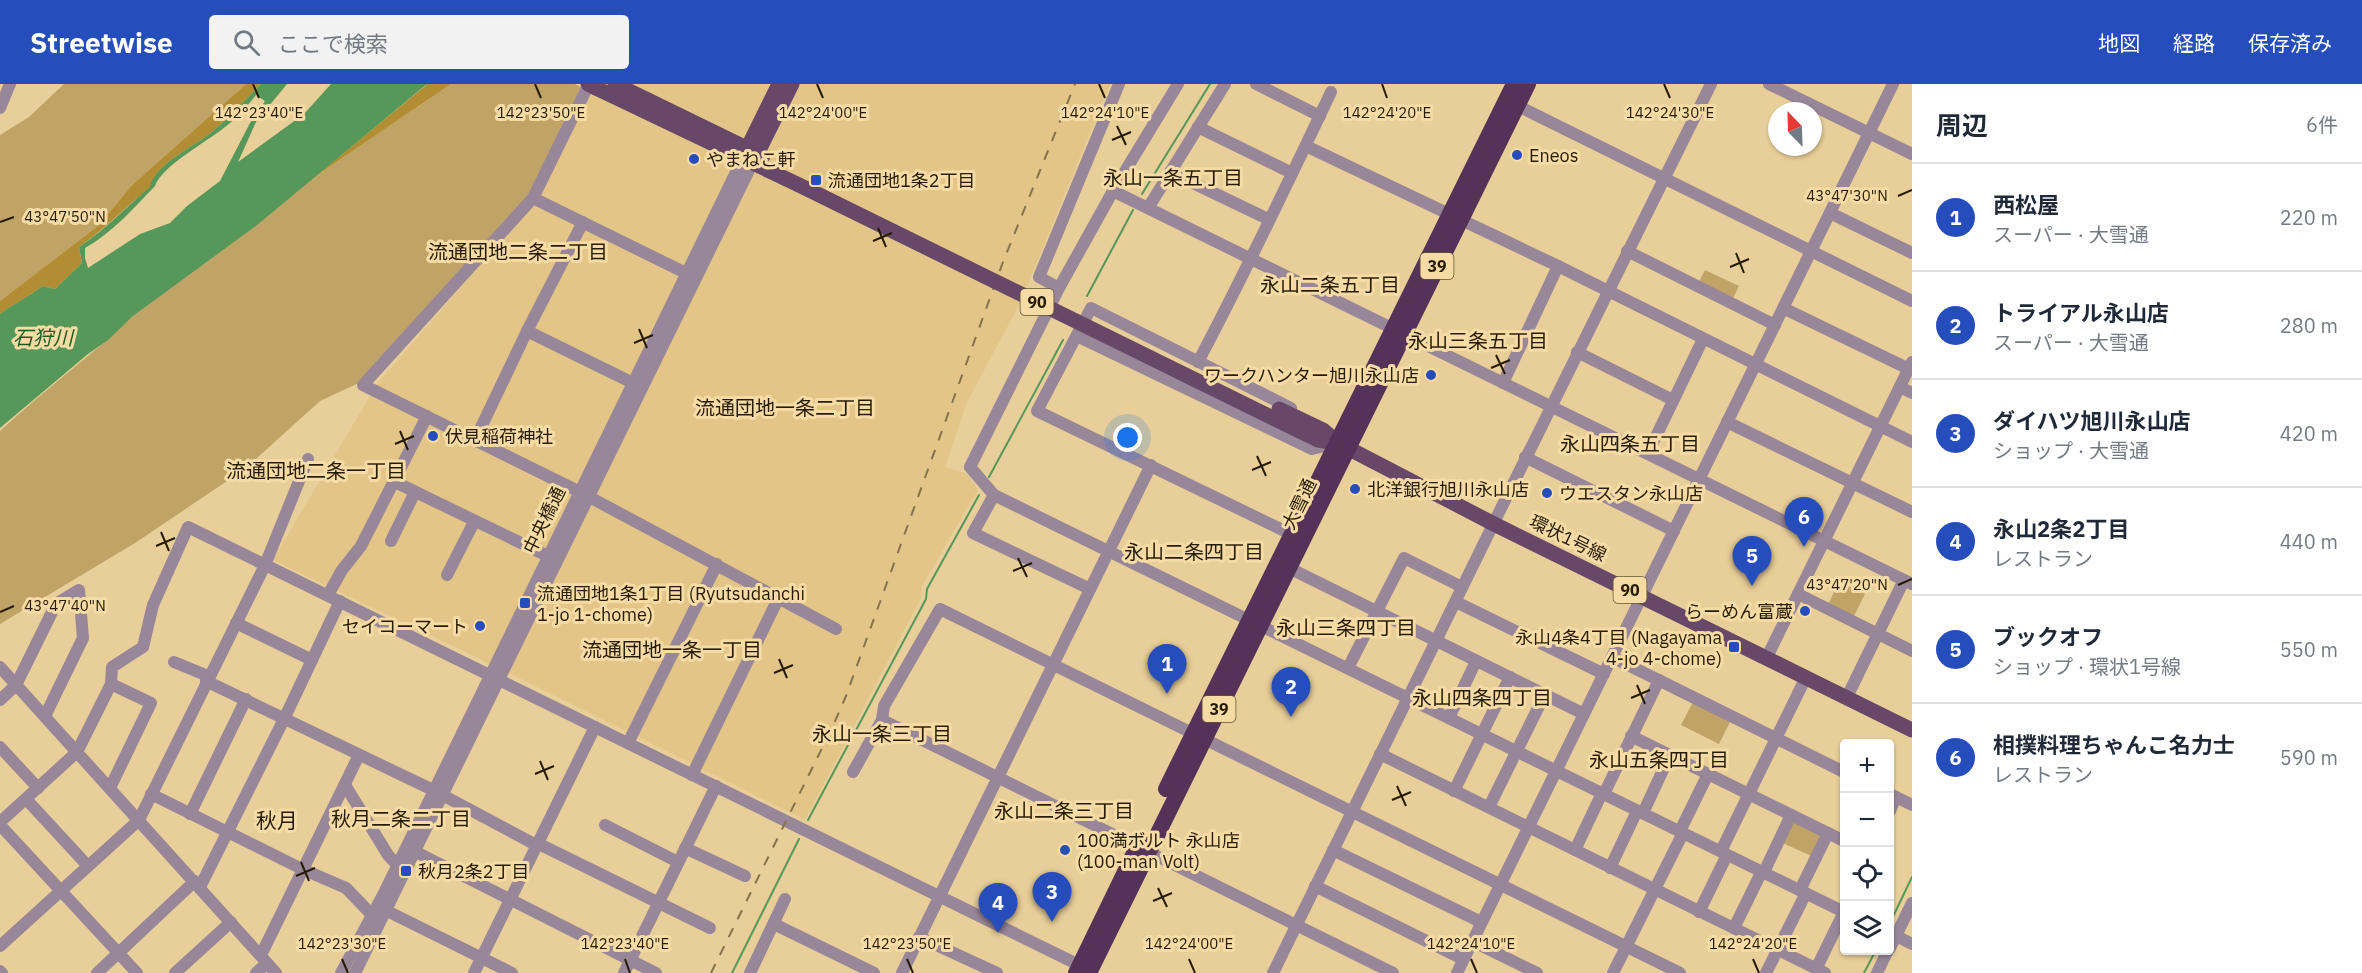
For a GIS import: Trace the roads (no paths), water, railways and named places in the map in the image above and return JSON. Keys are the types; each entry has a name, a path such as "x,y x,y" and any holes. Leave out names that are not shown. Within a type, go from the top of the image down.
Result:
{"highway":[{"name":"大雪通","path":"1512,102 1514,84"},
{"name":"大雪通","path":"1086,971 1143,848 1285,566 1455,216 1512,102 1528,84"}],"main road":[{"name":"90","path":"615,84 750,155"},
{"name":"中央橋通","path":"750,155 779,84"},
{"name":"中央橋通","path":"750,155 792,84"},
{"name":"90","path":"591,85 750,155"},
{"name":"環状1号線","path":"750,155 1277,414 1318,440 1343,446 1494,524 1912,730"}],"street":[{"path":"0,108 10,84"},
{"path":"1059,288 1039,277 1119,84"},
{"path":"1179,84 1113,191 1059,288 970,467 994,495 1109,549 1803,892 1840,908"},
{"path":"1148,208 1225,84"},
{"path":"1256,84 1320,116"},
{"path":"1273,973 1607,290 1711,84"},
{"path":"1769,84 1912,154"},
{"path":"1456,973 1893,84"},
{"path":"591,85 533,198 363,385 584,495 836,629"},
{"path":"1198,362 1252,259 1268,219 1331,92"},
{"path":"1512,102 1912,301"},
{"path":"1198,126 1292,172"},
{"path":"1306,146 1558,266 1912,442"},
{"name":"中央橋通","path":"360,971 378,911 397,865 438,793 750,155"},
{"path":"1170,172 1268,219"},
{"path":"1113,191 1908,582 1877,633 1847,697"},
{"path":"533,198 691,276"},
{"path":"1830,213 1912,253"},
{"path":"475,440 583,222"},
{"path":"1627,251 1775,325"},
{"path":"1503,383 1558,266"},
{"path":"1298,537 1037,411 1091,308 1322,423 1343,446"},
{"path":"1767,657 1910,366 1783,308"},
{"path":"528,331 638,386"},
{"path":"1077,336 1312,449 1343,446"},
{"path":"1648,453 1703,339"},
{"path":"1577,352 1673,400"},
{"path":"1900,387 1912,393"},
{"path":"328,596 342,570 361,546 427,416"},
{"path":"1727,422 1912,512"},
{"path":"1525,458 1674,531"},
{"path":"0,946 139,820 265,565 308,459"},
{"path":"902,973 1151,465"},
{"path":"393,481 553,559"},
{"path":"392,541 415,492"},
{"path":"994,495 973,533 1089,589"},
{"path":"447,575 474,522"},
{"path":"136,973 0,824 77,752 111,684 112,667 143,648 153,605 188,527 939,896 1086,971"},
{"path":"1348,668 1404,558 1462,587"},
{"path":"628,743 717,564"},
{"path":"1285,566 1584,714"},
{"path":"0,700 16,685 56,604 80,590 83,638 45,716"},
{"path":"1798,594 1912,651"},
{"path":"692,775 779,597"},
{"path":"97,973 197,884 228,832 340,601"},
{"path":"1456,602 1604,674"},
{"path":"853,772 882,720 884,706 940,609 1680,973"},
{"path":"236,623 312,660"},
{"path":"1612,657 1840,770"},
{"path":"1449,718 1476,661"},
{"path":"174,662 538,845 710,928"},
{"path":"0,667 276,973"},
{"path":"1454,791 1510,677"},
{"path":"1699,912 1749,794 1806,677"},
{"path":"1575,850 1659,680"},
{"path":"110,788 151,703 111,684"},
{"path":"1489,807 1545,694"},
{"path":"190,814 246,699"},
{"path":"882,720 998,775 1393,973"},
{"path":"474,973 595,727"},
{"path":"1631,736 1840,839"},
{"path":"0,747 38,788"},
{"path":"1380,754 1821,971 1840,917"},
{"path":"256,973 302,869 359,755"},
{"path":"1610,867 1670,755"},
{"path":"1613,973 1708,774"},
{"path":"345,785 388,855 397,865"},
{"path":"624,973 716,786"},
{"name":"中央橋通","path":"341,973 416,852 438,793"},
{"path":"152,794 302,869 346,888 378,911 512,973"},
{"path":"1894,796 1912,805"},
{"path":"26,799 87,865"},
{"path":"1734,928 1791,815"},
{"path":"605,825 678,862"},
{"path":"1767,973 1828,833"},
{"path":"686,848 745,876"},
{"path":"1333,850 1481,922"},
{"path":"416,852 656,973"},
{"path":"1315,886 1463,959"},
{"path":"750,973 785,899"},
{"path":"1894,936 1912,903"},
{"path":"175,973 231,922"},
{"path":"774,924 874,973"},
{"path":"919,937 997,973"},
{"path":"1472,942 1537,973"},
{"path":"1894,942 1912,944"},
{"path":"1877,973 1885,955"}],"water":[{"name":"石狩川","path":"261,84 287,84 256,122 238,162 304,114 331,84 427,84 257,225 133,316 108,340 0,428 0,314 42,286 55,289 82,263 79,247 107,226 150,187 153,178 160,170 206,137","holes":["256,95 265,101 250,123 220,181 187,206 170,223 140,234 88,268 85,248 122,220 167,170 230,123"]}],"waterway":[{"path":"1142,194 1210,84"},
{"path":"1087,296 1133,210"},
{"path":"989,477 1063,340"},
{"path":"808,820 926,599 927,589 979,495"},
{"path":"732,973 799,839"},
{"path":"1894,915 1912,877"},
{"path":"1864,973 1873,955"}],"railway":[{"path":"711,973 846,696 1003,262 1075,84"}],"place":[{"name":"Eneos","path":"1517,155"},
{"name":"やまねこ軒","path":"694,159"},
{"name":"流通団地1条2丁目","path":"816,180"},
{"name":"ワークハンター旭川永山店","path":"1431,375"},
{"name":"伏見稲荷神社","path":"433,436"},
{"name":"北洋銀行旭川永山店","path":"1355,489"},
{"name":"ウエスタン永山店","path":"1547,493"},
{"name":"相撲料理ちゃんこ名力士","path":"1804,547"},
{"name":"ブックオフ","path":"1752,586"},
{"name":"流通団地1条1丁目 (Ryutsudanchi 1-jo 1-chome)","path":"525,603"},
{"name":"らーめん富蔵","path":"1805,611"},
{"name":"セイコーマート","path":"480,626"},
{"name":"永山4条4丁目 (Nagayama 4-jo 4-chome)","path":"1734,647"},
{"name":"西松屋","path":"1167,694"},
{"name":"トライアル永山店","path":"1291,717"},
{"name":"100満ボルト 永山店 (100-man Volt)","path":"1065,850"},
{"name":"秋月2条2丁目","path":"406,871"},
{"name":"ダイハツ旭川永山店","path":"1052,922"},
{"name":"永山2条2丁目","path":"998,933"}],"district":[{"name":"永山一条五丁目","path":"1173,177"},
{"name":"流通団地二条二丁目","path":"518,251"},
{"name":"永山二条五丁目","path":"1330,284"},
{"name":"永山三条五丁目","path":"1478,340"},
{"name":"流通団地一条二丁目","path":"785,407"},
{"name":"永山四条五丁目","path":"1630,443"},
{"name":"流通団地二条一丁目","path":"316,470"},
{"name":"永山二条四丁目","path":"1194,551"},
{"name":"永山三条四丁目","path":"1346,627"},
{"name":"流通団地一条一丁目","path":"672,649"},
{"name":"永山四条四丁目","path":"1482,697"},
{"name":"永山一条三丁目","path":"882,733"},
{"name":"永山五条四丁目","path":"1659,759"},
{"name":"永山二条三丁目","path":"1064,810"},
{"name":"秋月二条二丁目","path":"401,818"},
{"name":"秋月","path":"277,820"}]}
